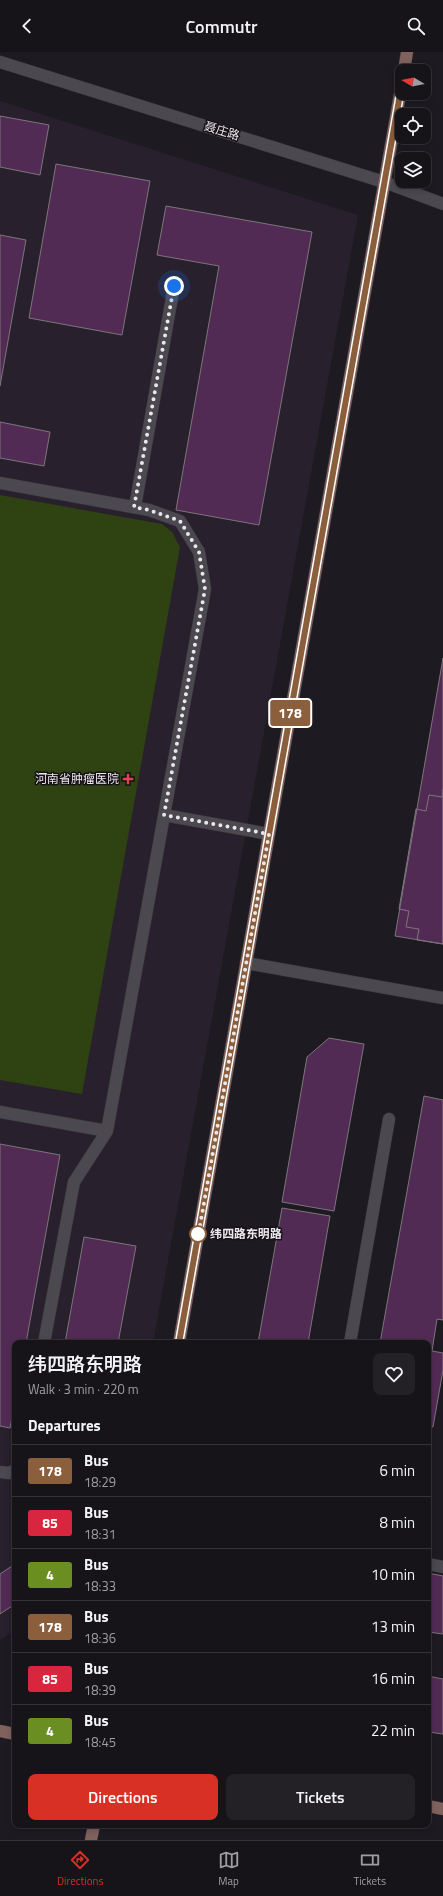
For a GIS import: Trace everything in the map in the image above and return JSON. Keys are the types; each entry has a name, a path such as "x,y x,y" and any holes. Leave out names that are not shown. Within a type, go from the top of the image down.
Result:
{"street":[{"path":"405,64 408,52"},
{"name":"聂庄路","path":"0,62 384,182 443,204"},
{"path":"180,1340 399,100"},
{"path":"134,507 174,286"},
{"path":"0,483 149,510 180,521 199,552 205,589 107,1131 74,1182 45,1340"},
{"path":"164,815 269,834"},
{"path":"246,963 443,998"},
{"path":"0,1112 107,1131"},
{"path":"351,1340 389,1119"},
{"path":"0,1472 9,1473 12,1472"},
{"path":"431,1565 443,1567"},
{"path":"0,1731 12,1733"},
{"path":"431,1807 443,1809"},
{"path":"91,1840 93,1828"}],"shaded area":[{"name":"河南省肿瘤医院","path":"0,101 358,215 154,1340 12,1340 12,1632 0,1640"}],"green space":[{"path":"0,495 162,524 172,532 180,547 82,1094 0,1080"}],"building":[{"path":"0,116 49,125 40,175 0,167"},
{"path":"56,164 150,181 122,335 29,318"},
{"path":"166,206 312,232 259,525 176,510 219,266 157,255"},
{"path":"0,235 26,240 0,386"},
{"path":"0,422 50,432 44,466 0,458"},
{"path":"443,658 443,944 395,936"},
{"path":"443,789 443,944 417,940 419,929 406,927 409,911 399,909 416,809 426,811 429,795 442,797"},
{"path":"329,1038 364,1044 334,1211 282,1202 307,1057"},
{"path":"424,1096 443,1100 443,1320 437,1319 432,1351 443,1353 443,1370 433,1427 431,1427 431,1340 381,1340"},
{"path":"0,1144 60,1155 27,1340 12,1340 12,1418 10,1428 0,1426"},
{"path":"282,1208 330,1216 309,1340 259,1340"},
{"path":"84,1237 136,1246 119,1340 66,1340"},
{"path":"12,1566 12,1606 0,1614 0,1574"},
{"path":"431,1574 443,1576 443,1634 431,1632"},
{"path":"431,1677 443,1679 443,1734 431,1732"}],"bus line":[{"name":"178","path":"180,1340 399,100"}],"place":[{"name":"河南省肿瘤医院","path":"128,779"},
{"name":"纬四路东明路","path":"198,1234"}],"route":[{"path":"174,286 134,507 149,510 180,521 199,552 205,589 164,815 269,834 198,1237 198,1234"}]}
